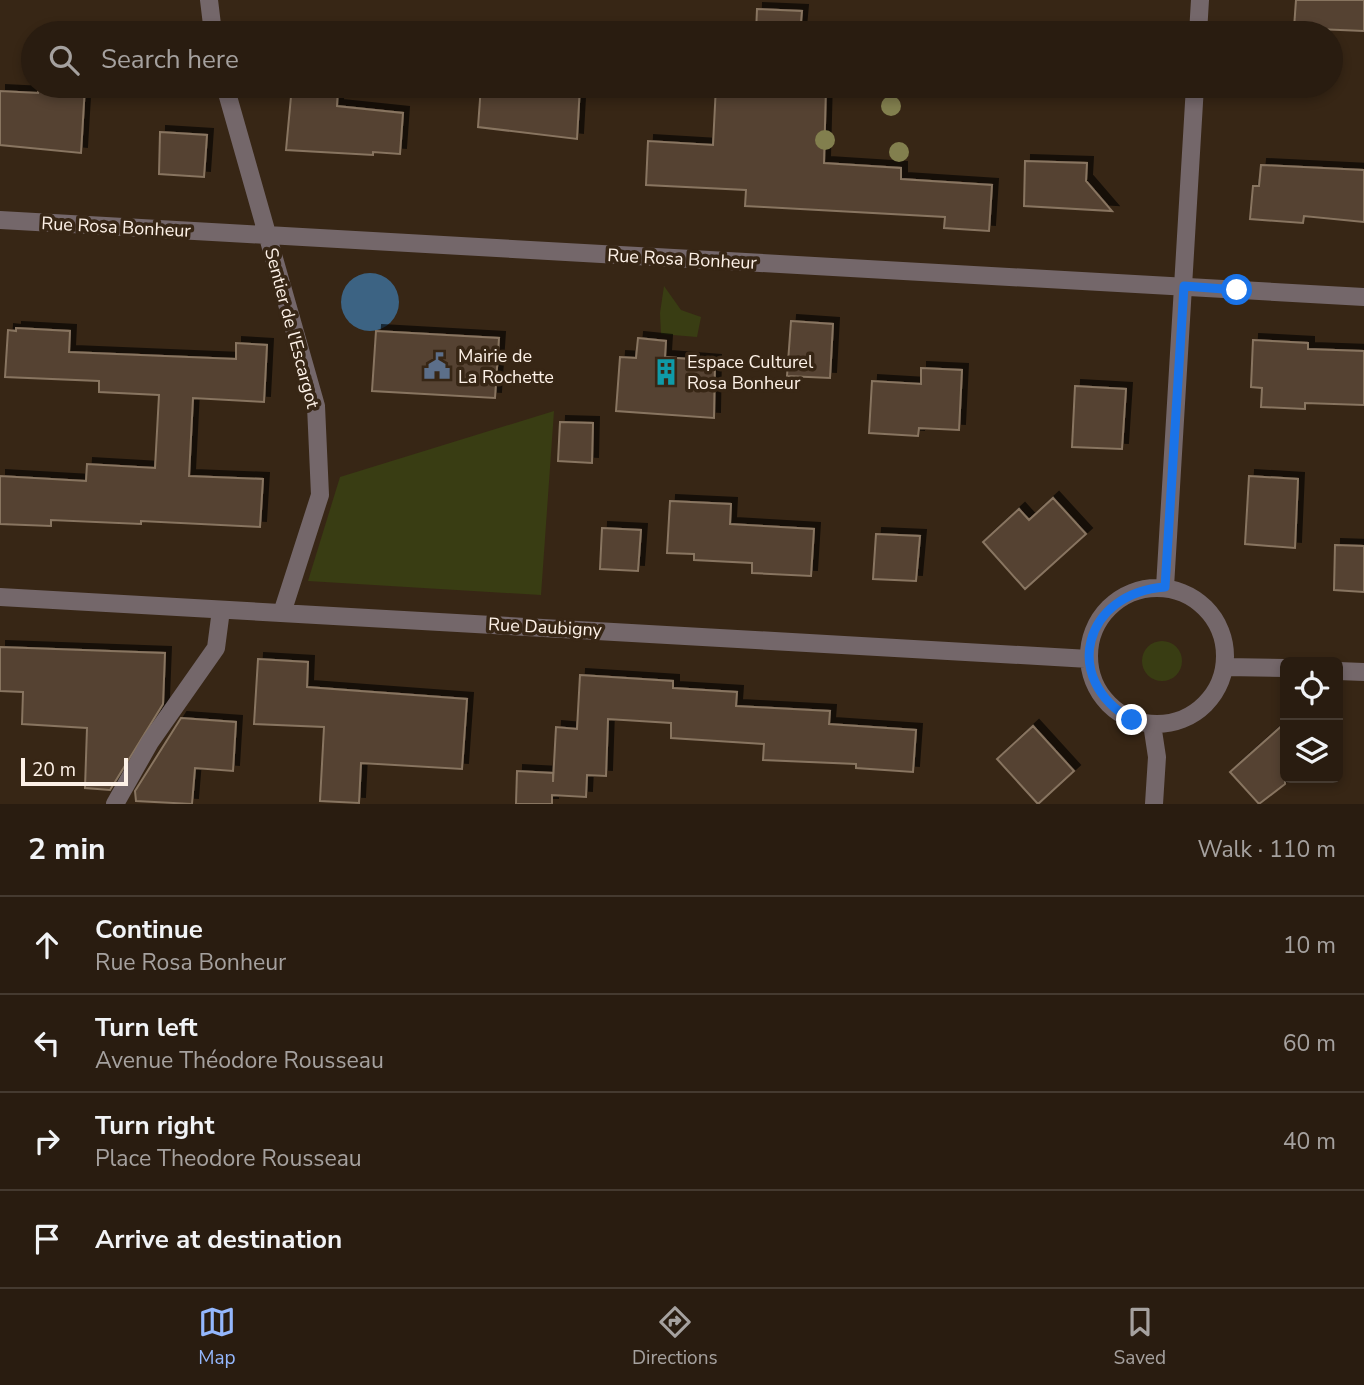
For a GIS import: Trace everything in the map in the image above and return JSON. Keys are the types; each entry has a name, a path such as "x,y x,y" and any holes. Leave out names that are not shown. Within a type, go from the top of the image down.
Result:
{"street":[{"path":"209,0 212,21"},
{"path":"1199,21 1200,0"},
{"name":"Sentier de l'Escargot","path":"228,98 316,406 320,495 282,613"},
{"path":"1165,587 1194,98"},
{"name":"Rue Rosa Bonheur","path":"0,220 1364,297"},
{"path":"1165,587 1186,594 1204,606 1218,624 1225,645 1225,667 1219,686 1199,709 1172,723 1152,724 1132,720 1115,710 1102,696 1093,678 1089,659 1092,636 1103,615 1120,599 1142,589 1165,587"},
{"name":"Rue Daubigny","path":"0,597 1029,653 1089,659"},
{"path":"114,804 149,742 216,648 222,610"},
{"path":"1225,667 1280,668"},
{"path":"1343,671 1364,672"},
{"path":"1152,724 1157,757 1154,804"}],"green space":[{"path":"664,286 681,310 701,317 697,337 661,334 660,313"},
{"path":"554,411 541,595 308,581 340,477"},
{"path":"1162,641 1176,647 1182,661 1176,675 1162,681 1148,675 1142,661 1148,647"}],"water":[{"path":"364,273 376,273 391,281 399,296 399,308 391,323 376,331 364,331 349,323 341,308 341,296 349,281"}],"building":[{"path":"1296,0 1364,0 1364,31 1343,30 1343,21 1294,21"},
{"path":"757,9 802,11 801,21 756,21"},
{"path":"0,91 21,92 21,98 84,98 81,153 0,145"},
{"path":"291,98 337,98 337,106 403,113 400,154 286,150"},
{"path":"480,98 579,98 577,139 478,127"},
{"path":"715,98 826,98 824,163 901,168 901,179 992,185 989,231 944,228 945,217 745,206 746,190 646,185 648,141 713,145"},
{"path":"160,132 207,135 204,177 159,174"},
{"path":"1025,161 1087,163 1086,181 1112,211 1024,206"},
{"path":"1261,165 1364,170 1364,222 1304,216 1303,223 1250,219 1253,186 1259,186"},
{"path":"791,321 833,324 830,378 787,376"},
{"path":"16,328 70,331 69,352 236,359 236,343 267,345 264,402 193,398 189,476 263,479 260,527 141,521 141,524 51,520 51,526 0,524 0,476 86,481 87,464 155,468 159,395 99,392 99,381 5,377 8,330 16,331"},
{"path":"376,331 499,338 495,398 372,391"},
{"name":"Espace Culturel Rosa Bonheur","path":"638,338 666,341 665,357 715,361 714,418 616,411 620,357 636,358"},
{"path":"1253,340 1308,343 1308,349 1364,351 1364,405 1305,403 1305,409 1261,407 1262,388 1251,387"},
{"path":"921,368 962,370 959,430 919,428 918,436 869,433 872,381 921,384"},
{"path":"1075,386 1126,389 1122,449 1072,447"},
{"path":"560,422 593,423 592,463 558,461"},
{"path":"1249,476 1298,479 1295,548 1245,544"},
{"path":"1053,498 1086,534 1025,589 983,542 1019,509 1029,520"},
{"path":"670,501 731,504 730,524 814,529 811,576 752,573 752,563 694,560 694,554 667,553"},
{"path":"602,528 641,530 638,571 600,569"},
{"path":"876,534 920,536 916,581 873,579"},
{"path":"1335,545 1364,546 1364,592 1334,590"},
{"path":"0,647 165,653 163,704 110,790 85,788 87,728 22,724 23,692 0,691"},
{"path":"258,659 308,662 307,687 467,699 462,769 361,763 359,803 320,801 324,727 254,724"},
{"path":"580,675 673,681 673,688 737,692 736,706 830,711 829,724 916,730 913,772 856,768 856,764 763,760 764,744 671,738 671,723 608,719 606,776 587,775 586,797 552,795 552,804 516,804 517,771 553,773 553,782 556,727 577,729"},
{"path":"181,718 236,722 233,771 195,768 192,804 136,801 135,791"},
{"path":"1033,726 1074,771 1038,804 997,759"},
{"path":"1280,727 1280,783 1285,784 1259,804 1230,772"}],"place":[{"name":"Mairie de La Rochette","path":"437,366"},
{"name":"Espace Culturel Rosa Bonheur","path":"666,372"}],"route":[{"path":"1132,720 1115,710 1102,696 1093,678 1089,659 1092,636 1103,615 1120,599 1142,589 1165,587 1184,286 1237,290"}]}
